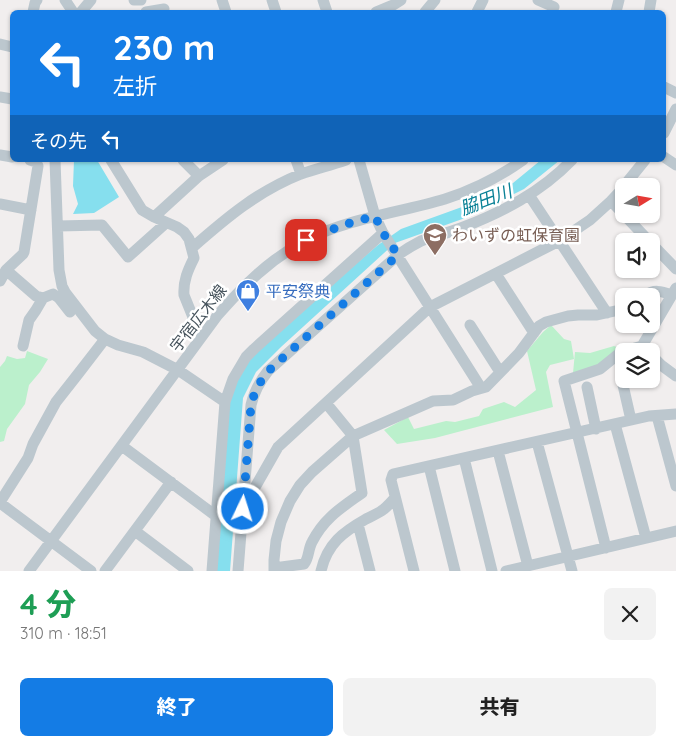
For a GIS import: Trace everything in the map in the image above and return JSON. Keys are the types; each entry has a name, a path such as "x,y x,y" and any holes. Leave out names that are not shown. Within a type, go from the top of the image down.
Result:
{"street":[{"path":"134,0 141,0"},
{"path":"379,8 393,5 401,0"},
{"path":"427,10 435,0"},
{"path":"538,0 554,7"},
{"path":"158,10 164,9"},
{"path":"666,129 676,109"},
{"path":"36,162 38,166 23,254 2,276 36,296 43,298 53,294 59,298 90,336 102,342 143,352 178,370 225,402"},
{"path":"55,162 59,270 62,286 64,292 102,342"},
{"path":"112,162 142,210 177,227 189,239 194,258 186,275 184,295 201,337"},
{"path":"185,162 199,176"},
{"path":"154,217 199,176 220,162"},
{"path":"297,162 301,174"},
{"path":"192,248 238,209 268,191 301,174 340,162"},
{"path":"360,162 375,216 384,235 481,388"},
{"name":"宇宿広木線","path":"29,571 216,316 236,294 270,263 322,233 343,225 429,203 462,192 503,174 520,162"},
{"path":"238,571 251,405 262,379 272,367 396,253 422,241 495,214 529,195 552,179 570,162"},
{"path":"630,178 643,162"},
{"path":"529,195 607,313"},
{"path":"243,509 278,447 430,307 559,241 590,220 615,196"},
{"path":"610,201 641,233"},
{"path":"0,204 31,210"},
{"path":"58,226 102,225 128,258 166,223"},
{"path":"212,571 225,402 233,379 246,357 254,349 384,235"},
{"path":"660,252 676,269"},
{"path":"496,274 534,333"},
{"path":"648,343 674,291 660,291"},
{"path":"23,346 29,320 43,298"},
{"path":"326,403 353,436 362,493 335,512 325,522 310,545 304,564 274,570 276,541 281,522 290,501 300,485 312,472 353,436 433,401 453,400 486,387 519,353 539,326 546,322 578,315 597,315 615,311"},
{"path":"470,325 500,372"},
{"path":"91,571 0,503 28,458 32,444 56,402 102,342"},
{"path":"606,548 564,381 600,369 615,357"},
{"path":"660,364 676,376"},
{"path":"587,387 596,429"},
{"path":"624,388 631,420"},
{"path":"414,571 391,480 393,474 631,420 676,414"},
{"path":"657,416 676,486"},
{"path":"615,424 646,538"},
{"path":"537,442 572,571"},
{"path":"122,446 216,516"},
{"path":"498,451 528,566"},
{"path":"464,458 492,571"},
{"path":"429,466 455,571"},
{"path":"105,571 171,482"},
{"path":"321,571 326,555 337,538 383,510 395,498"},
{"path":"358,524 370,571"},
{"path":"135,531 188,571"},
{"path":"506,571 676,531"}],"green space":[{"path":"551,325 564,339 571,341 574,359 550,365 546,372 553,407 435,438 397,444 384,430 408,417 414,429 446,421 455,422 479,416 483,409 504,402 515,407 536,390 527,351"},
{"path":"615,346 615,352 600,366 573,373 575,352 590,353"},
{"path":"27,351 48,359 29,385 25,404 7,429 4,441 0,442 0,367 7,356 17,359 25,358"}],"water":[{"path":"74,162 98,162 119,197 94,213 73,214 78,204 73,186"},
{"name":"脇田川","path":"539,162 558,162 524,189 468,217 395,243 256,372 243,398 230,571 215,571 227,414 236,379 247,360 378,245 401,229 484,199 513,183"}],"place":[{"name":"わいずの虹保育園","path":"435,256"},
{"name":"平安祭典","path":"248,312"}],"route":[{"path":"243,509 251,405 262,379 268,371 398,255 383,233 375,216 343,225 306,240"}]}
